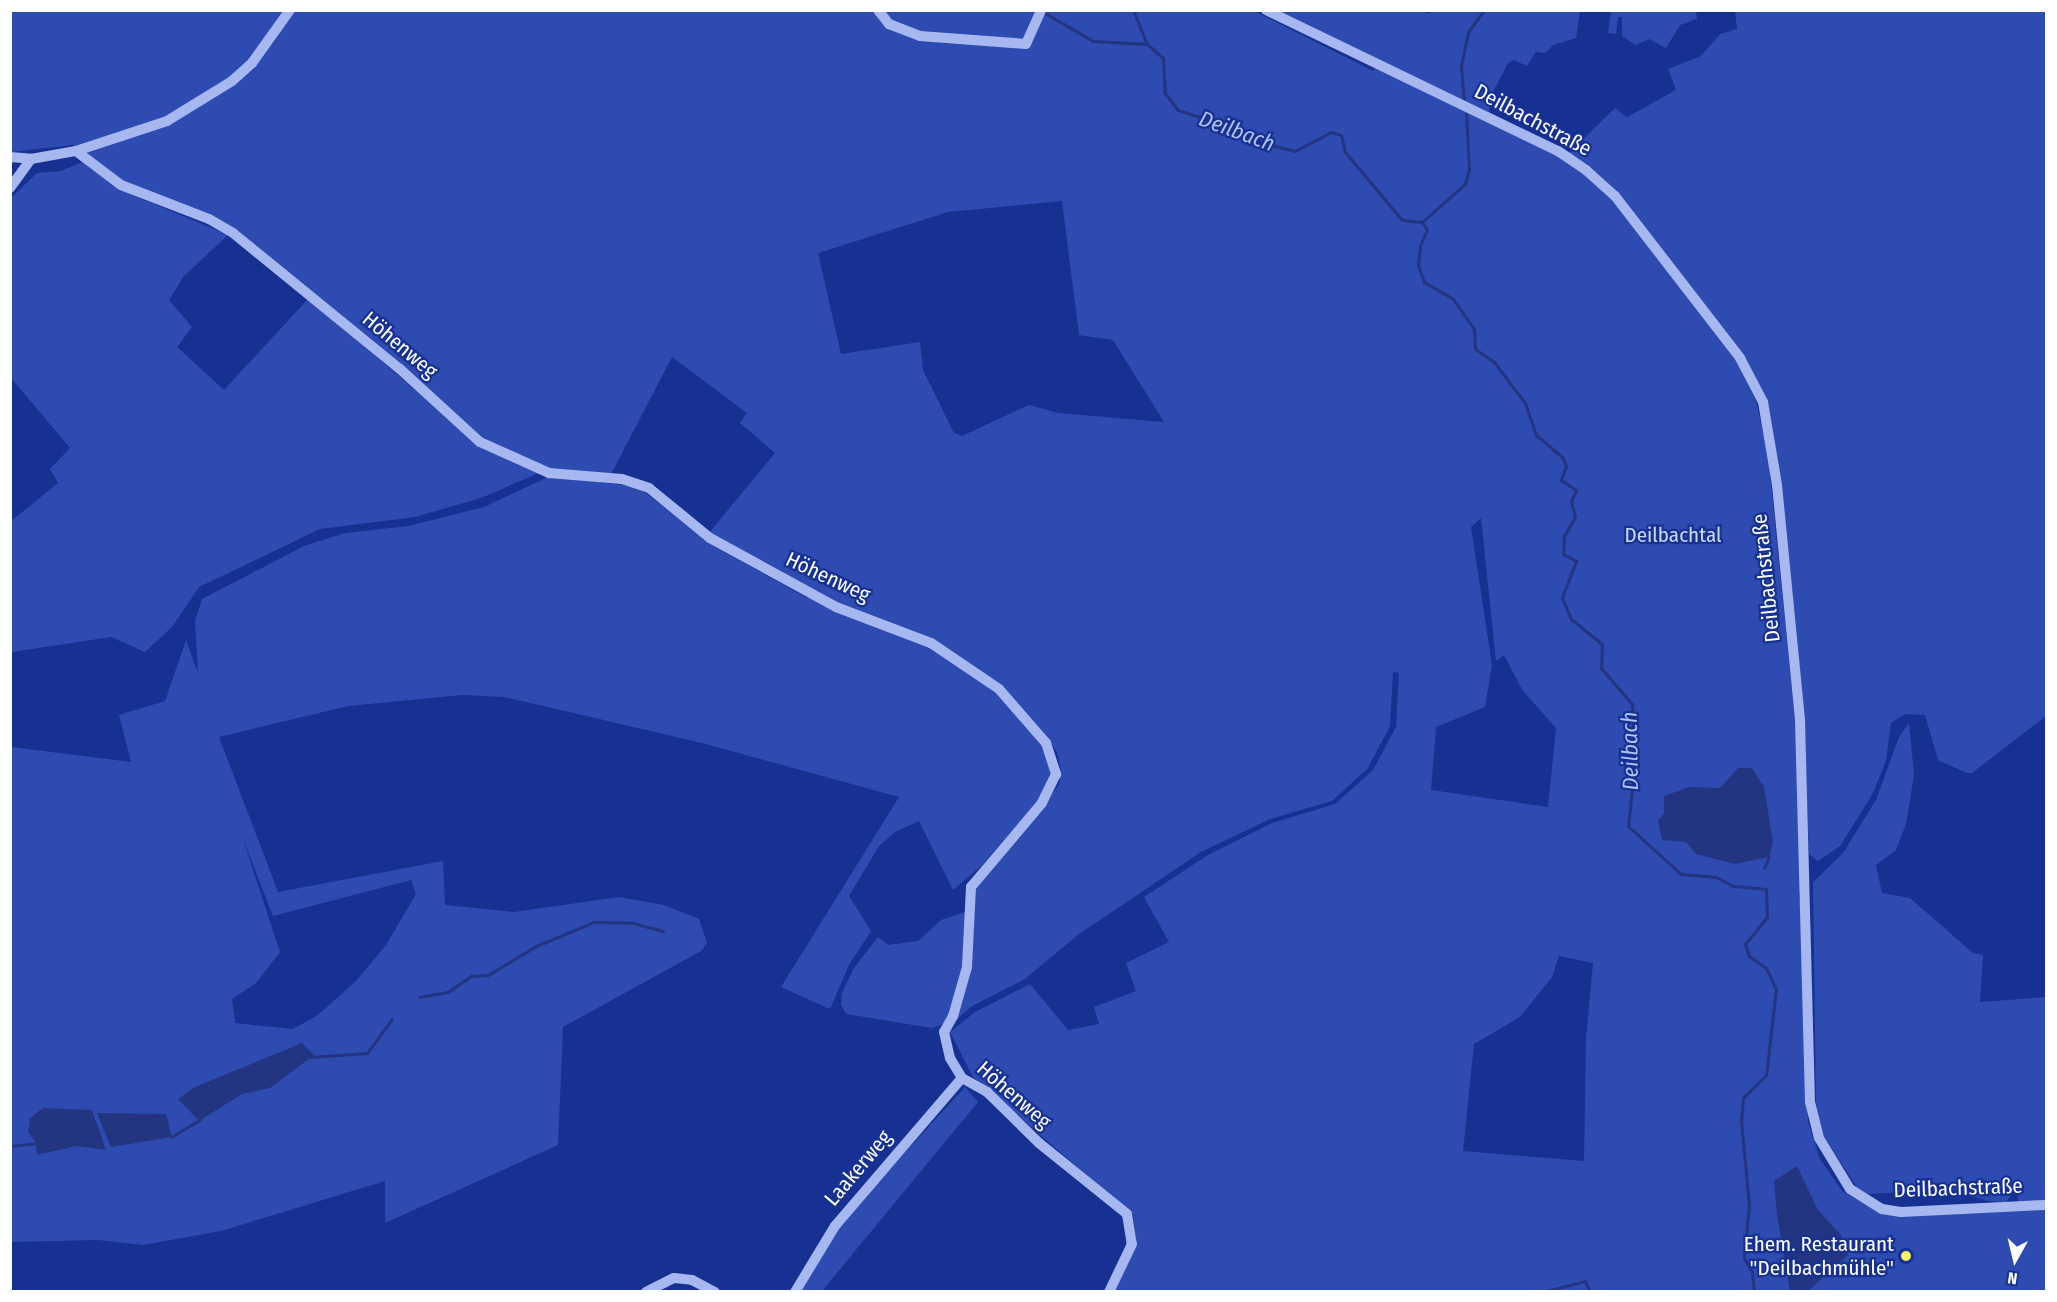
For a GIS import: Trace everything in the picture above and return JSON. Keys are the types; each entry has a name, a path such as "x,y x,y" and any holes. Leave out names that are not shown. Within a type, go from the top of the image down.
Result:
{"street":[{"path":"10,157 31,159 76,151 167,121 232,81 252,63 290,10"},
{"path":"879,10 889,24 920,36 1026,44 1040,12"},
{"name":"Deilbachstraße","path":"1266,10 1539,141 1586,170 1615,196 1740,358 1763,402 1777,485 1800,720 1810,1102 1819,1138 1850,1190 1882,1209 1901,1212 2046,1205"},
{"name":"Höhenweg","path":"76,151 121,185 209,219 240,238 400,369 480,442 549,473 622,479 649,488 710,538 836,607 931,643 999,689 1046,743 1056,774 1042,803 987,864 971,887 967,967 953,1016 944,1032 950,1058 962,1078 987,1092 1039,1143 1127,1214 1132,1244 1109,1292"},
{"path":"10,188 31,159"},
{"name":"Laakerweg","path":"795,1292 835,1226 962,1078"},
{"path":"646,1292 674,1278 692,1281 714,1292"}],"green space":[{"path":"1422,10 1428,14 1431,10 1580,11 1576,38 1553,45 1545,53 1536,52 1527,66 1514,60 1508,63 1492,94 1489,112 1275,11"},
{"name":"Deilbachtal","path":"10,11 1254,11 1373,71 1375,68 1554,154 1584,172 1618,206 1736,361 1756,401 1768,454 1796,729 1802,895 1798,893 1802,907 1808,1122 1820,1159 1843,1192 1880,1212 2046,1209 2046,1291 1112,1291 1136,1240 1133,1215 973,1077 950,1032 975,1012 1030,984 1068,1030 1099,1024 1094,1007 1136,991 1126,963 1169,942 1144,897 1208,855 1272,823 1335,804 1373,770 1396,727 1399,673 1393,672 1390,726 1368,768 1332,801 1270,819 1201,852 1079,934 1025,979 972,1006 956,1020 974,888 1059,785 1061,771 1057,752 1045,735 1020,721 1043,745 1051,770 1043,795 981,866 953,890 919,821 895,832 879,846 849,896 871,931 849,965 830,1009 781,987 899,797 702,743 505,697 462,695 348,706 219,737 278,892 443,861 445,905 514,912 619,897 664,905 699,919 707,943 701,951 563,1027 558,1145 385,1223 385,1181 221,1231 143,1245 98,1240 11,1242 11,747 131,762 119,715 165,701 186,640 198,673 195,621 202,599 304,546 345,533 409,526 484,507 550,476 630,486 643,491 717,548 807,598 812,592 709,533 775,453 740,423 747,413 672,357 610,476 550,470 483,441 241,235 115,178 73,145 11,152","holes":["1062,201 1079,335 1113,340 1164,422 1058,413 1029,405 962,436 954,433 923,370 920,342 841,354 818,253 948,212","1481,518 1496,661 1504,655 1523,691 1556,728 1548,807 1431,790 1436,727 1485,707 1492,665 1471,527","242,836 273,916 411,880 416,894 386,945 356,981 318,1015 293,1029 235,1023 232,999 256,983 280,952","1559,956 1593,963 1586,1038 1584,1161 1463,1151 1474,1044 1520,1017 1552,977"]},
{"path":"1611,11 1696,11 1697,19 1680,25 1666,48 1649,39 1636,45 1622,36 1622,17 1618,17 1616,34 1608,33"},
{"path":"1735,11 2046,11 2046,716 1972,773 1967,773 1938,760 1925,715 1905,714 1891,723 1886,761 1872,795 1840,846 1818,861 1809,854 1804,719 1767,399 1619,194 1588,164 1569,153 1615,108 1627,117 1676,90 1668,69 1701,56 1720,34 1737,29"},
{"path":"82,162 130,194 228,235 184,276 169,300 192,327 177,347 224,390 308,299 479,444 541,472 481,498 415,517 320,529 199,587 172,627 145,652 111,637 12,652 10,522 58,483 50,469 70,448 11,378 11,198 37,173 61,171"},
{"path":"1909,723 1914,775 1906,824 1896,850 1876,865 1882,893 1910,898 1973,953 1983,955 1980,1002 2046,997 2046,1201 2018,1202 2018,1195 2013,1193 2006,1202 1988,1201 1972,1196 1971,1190 1861,1194 1820,1130 1816,1102 1813,882 1843,853 1876,800 1899,737"},
{"path":"965,912 965,967 946,1023 932,1028 846,1014 841,1005 842,993 854,968 878,937 888,945 918,941 941,920"},
{"path":"965,1087 978,1102 822,1291 799,1292 838,1226"}],"shaded area":[{"path":"1738,768 1752,768 1764,787 1773,843 1769,857 1735,864 1696,854 1686,842 1662,840 1658,821 1664,813 1664,796 1689,787 1720,788"},
{"path":"302,1043 314,1055 270,1088 242,1094 199,1121 178,1099 195,1087"},
{"path":"43,1108 92,1110 106,1150 76,1146 37,1155 36,1143 28,1132 30,1118"},
{"path":"97,1113 166,1114 172,1137 111,1147"},
{"path":"1797,1166 1818,1210 1841,1235 1848,1255 1808,1291 1790,1291 1777,1215 1774,1181"}],"waterway":[{"path":"1133,10 1147,44"},
{"path":"1464,101 1461,66 1468,32 1484,10"},
{"name":"Deilbach","path":"1043,12 1093,41 1147,44 1163,58 1165,93 1178,110 1240,130 1263,143 1295,151 1331,132 1341,135 1345,152 1402,220 1422,222 1427,230 1420,246 1418,265 1424,282 1453,299 1474,329 1475,349 1494,362 1525,403 1536,435 1563,458 1566,466 1561,480 1576,490 1571,501 1575,517 1564,536 1563,554 1576,561 1562,598 1571,619 1602,644 1601,668 1632,704 1635,762 1628,826 1681,874 1716,877 1733,886 1766,889 1767,917 1745,944 1749,956 1766,968 1776,989 1766,1075 1743,1098 1741,1121 1749,1205 1744,1258 1752,1272 1754,1292"},
{"path":"1422,222 1465,184 1469,169 1466,112"},
{"name":"Deilbach","path":"1764,868 1769,857"},
{"path":"419,997 448,992 471,976 488,975 536,946 594,922 633,923 663,931"},
{"path":"310,1057 367,1053 392,1019"},
{"path":"171,1137 201,1119"},
{"path":"10,1146 39,1143"},
{"path":"1542,1292 1585,1281 1590,1292"}],"place":[{"name":"Ehem. Restaurant \"Deilbachmühle\"","path":"1906,1256"}]}
